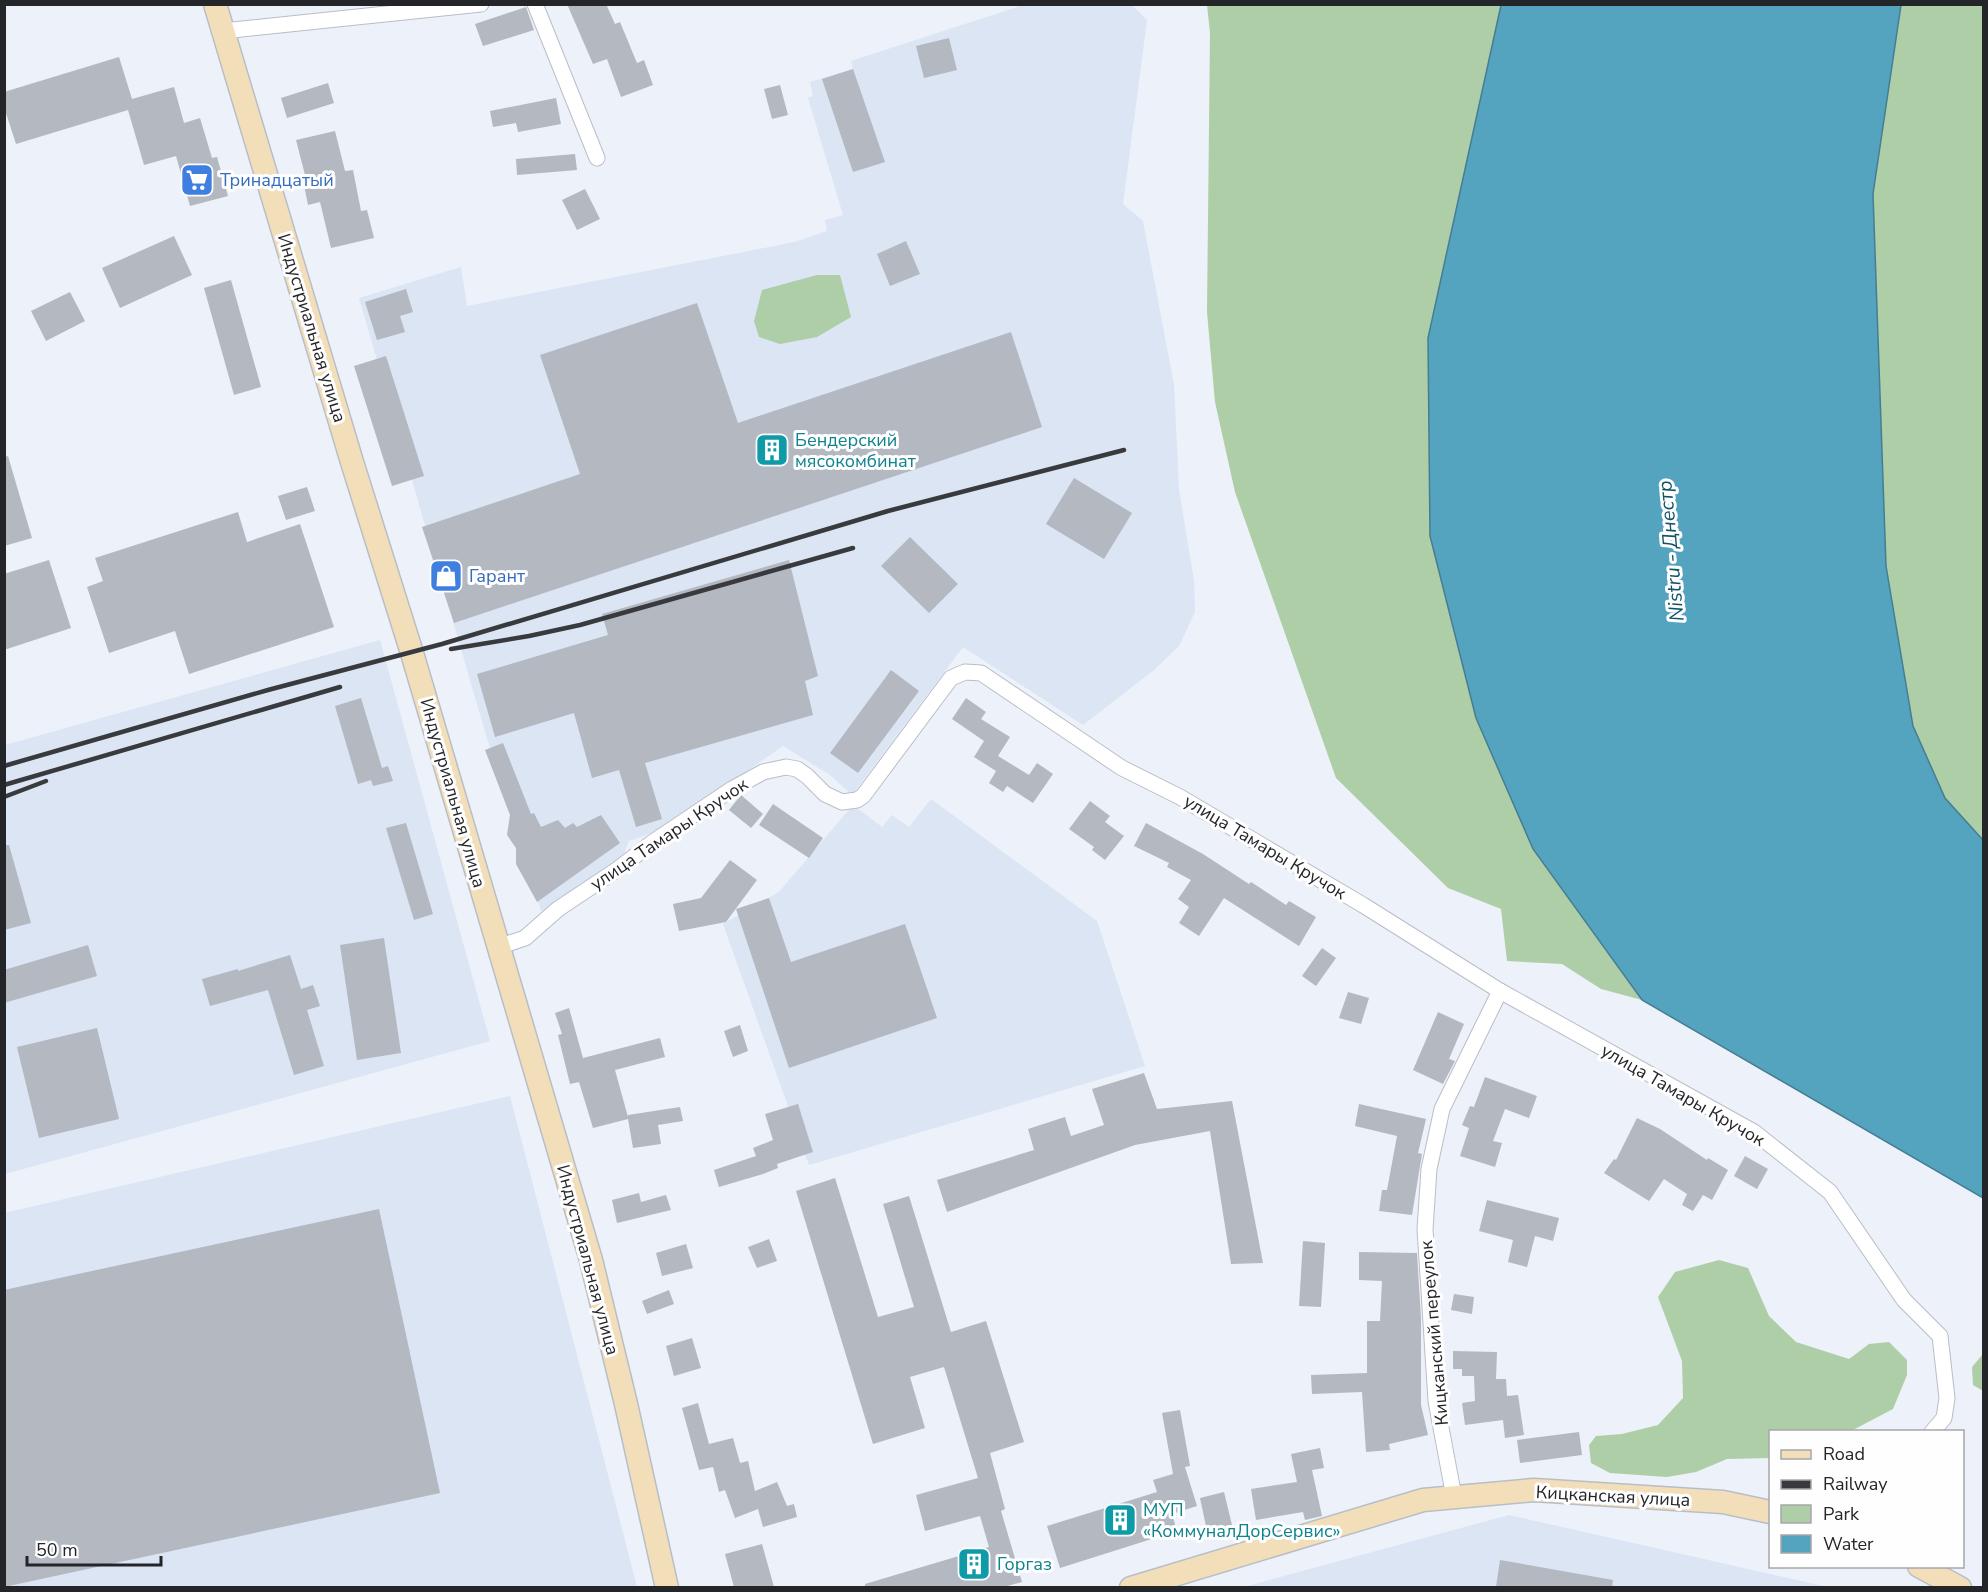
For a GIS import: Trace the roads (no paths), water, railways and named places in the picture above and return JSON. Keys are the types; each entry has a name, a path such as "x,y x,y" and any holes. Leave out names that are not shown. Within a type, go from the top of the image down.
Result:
{"main road":[{"name":"Индустриальная улица","path":"215,4 352,462 412,653 591,1260 667,1587"},
{"name":"Кицканская улица","path":"1454,1497 1534,1490 1723,1502 1769,1512"},
{"path":"1131,1587 1423,1500 1454,1497"},
{"path":"1923,1568 1960,1587"}],"street":[{"path":"223,31 481,4"},
{"path":"535,4 597,158"},
{"name":"улица Тамары Кручок","path":"498,947 525,938 558,909 618,869 653,842 732,789 763,772 786,767 797,769 833,800 842,802 857,800 863,796 951,678 964,672 981,673 1122,768 1180,797 1363,905 1500,991 1754,1132 1830,1192 1904,1300 1940,1336 1947,1398 1944,1419 1933,1430"},
{"name":"Кицканский переулок","path":"1454,1497 1436,1401 1425,1229 1429,1169 1442,1109 1500,991"}],"water":[{"name":"Nistru - Днестр","path":"1501,5 1901,5 1873,194 1886,566 1913,726 1945,798 1983,840 1983,1198 1642,1000 1533,849 1476,718 1430,536 1428,338"}],"railway":[{"path":"4,766 268,690 442,644 888,511 1124,450"},
{"path":"451,649 580,625 853,548"},
{"path":"4,785 340,687"},
{"path":"4,797 46,781"}],"place":[{"name":"Тринадцатый","path":"197,180"},
{"name":"Бендерский мясокомбинат","path":"772,450"},
{"name":"Гарант","path":"446,576"},
{"name":"МУП «КоммуналДорСервис»","path":"1120,1520"},
{"name":"Горгаз","path":"974,1564"}]}
